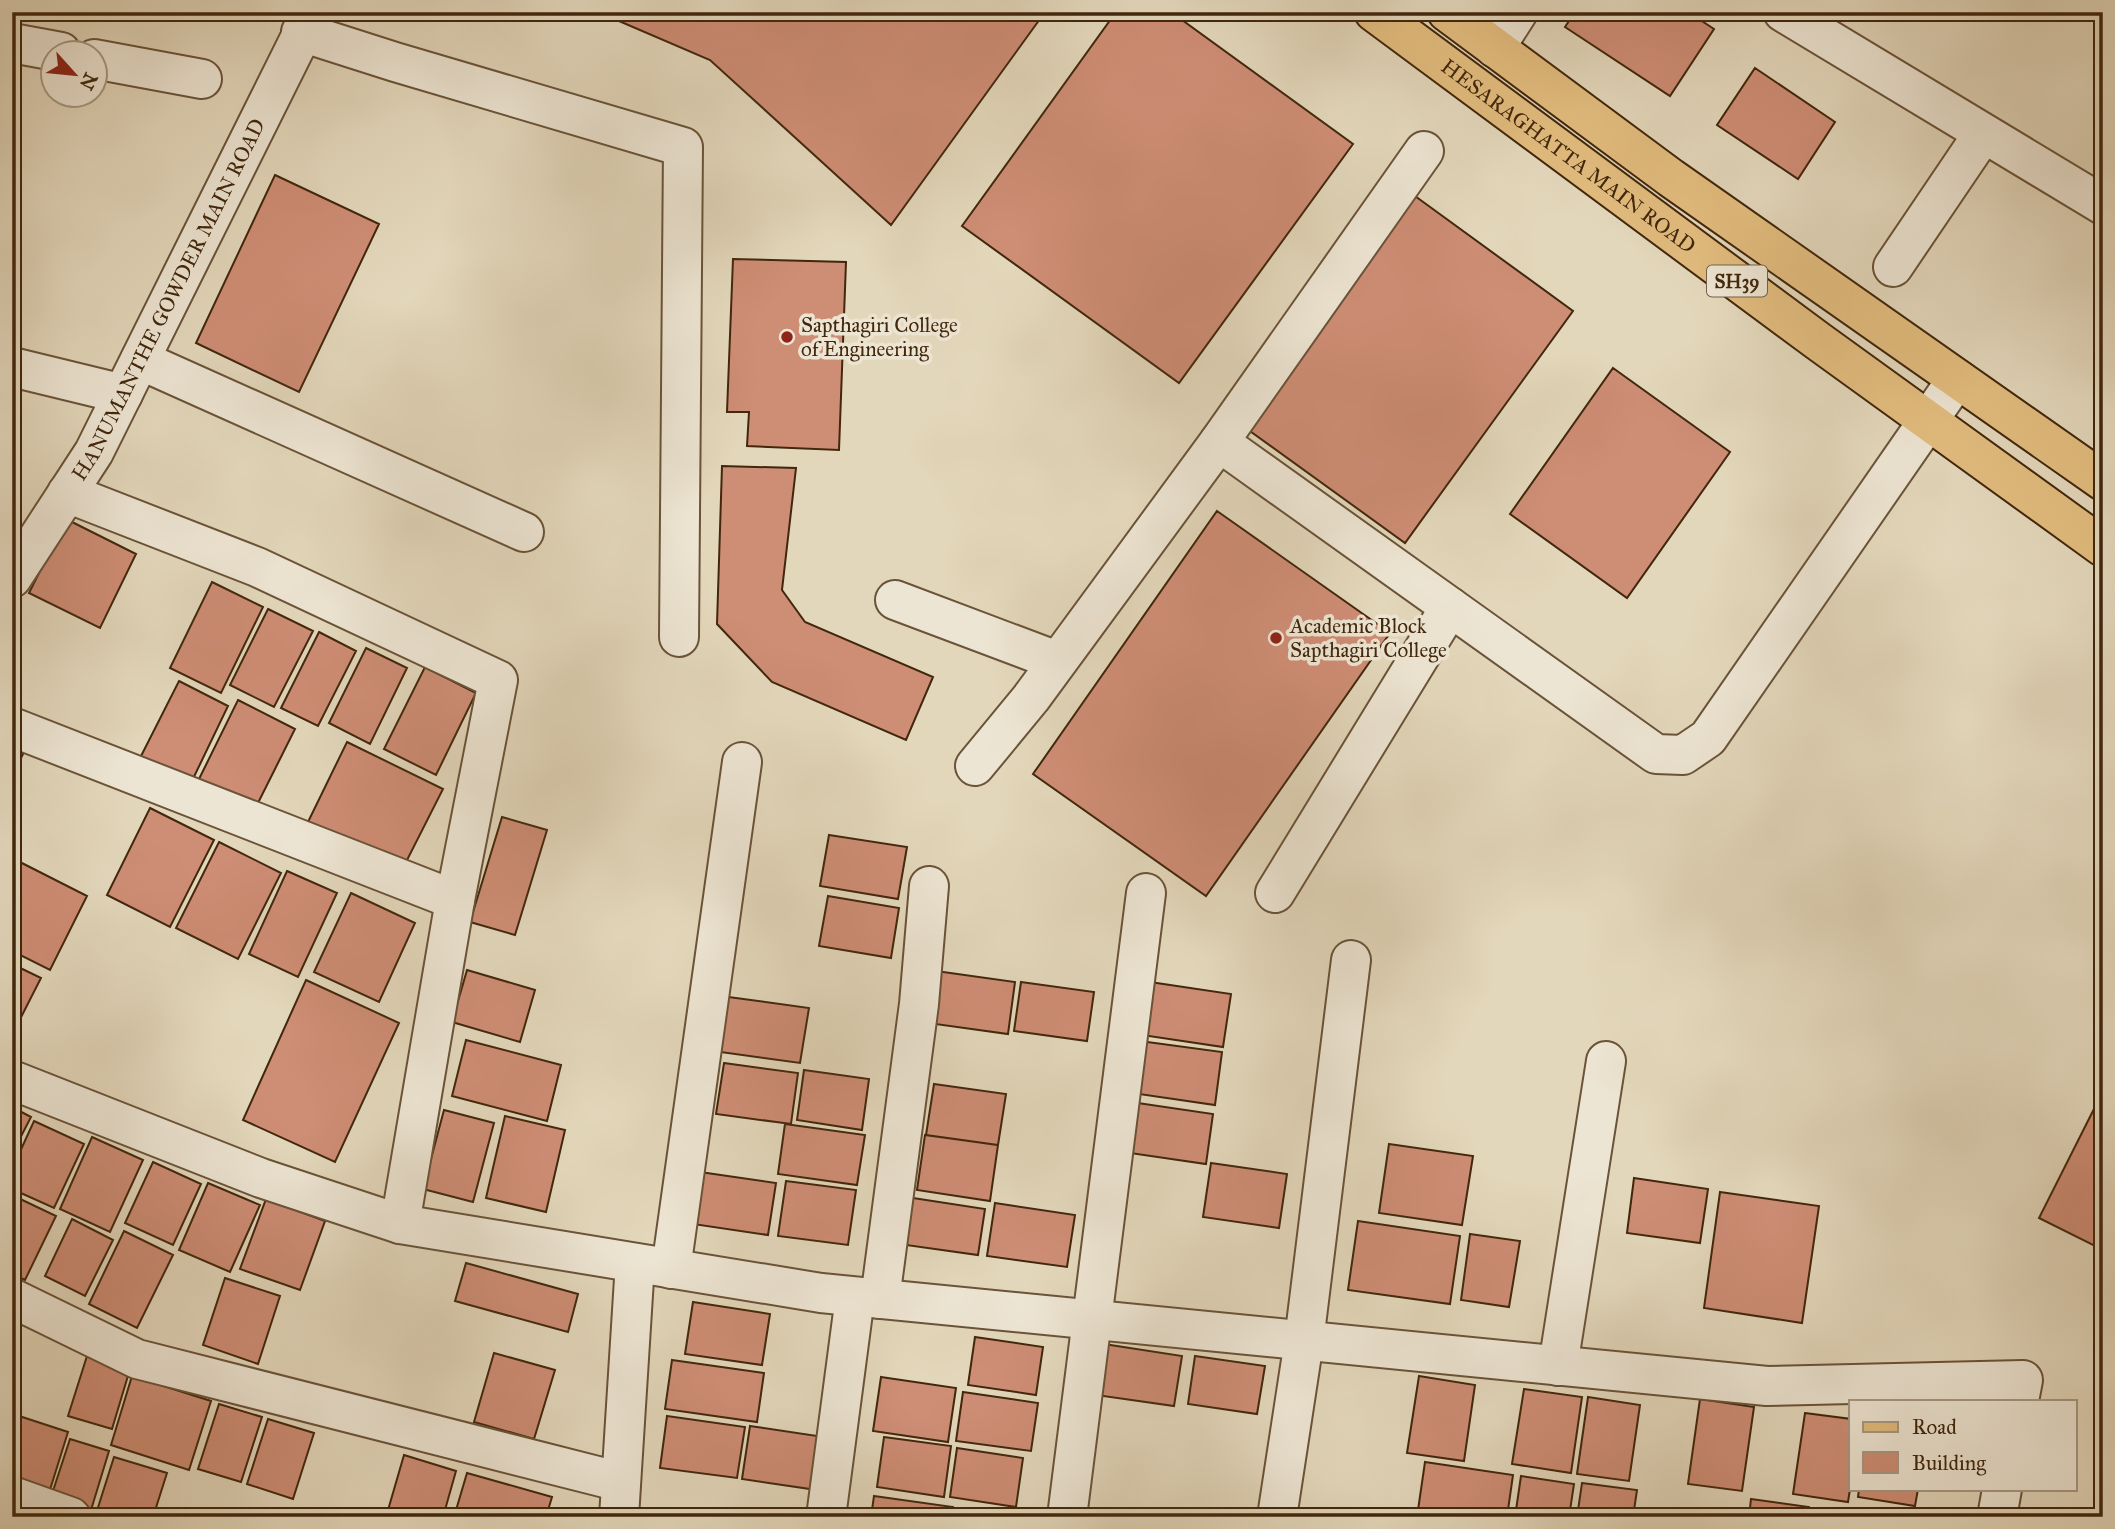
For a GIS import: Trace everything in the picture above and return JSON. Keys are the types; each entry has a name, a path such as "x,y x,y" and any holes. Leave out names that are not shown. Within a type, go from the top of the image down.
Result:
{"main road":[{"name":"HESARAGHATTA MAIN ROAD","path":"1374,12 2103,547"},
{"name":"HESARAGHATTA MAIN ROAD","path":"1447,12 1671,178 2103,481"}],"street":[{"path":"1495,48 1518,12"},
{"path":"1783,12 2103,205"},
{"path":"307,22 395,62 683,147 679,637"},
{"name":"HANUMANTHE GOWDER MAIN ROAD","path":"12,578 94,453 307,22"},
{"path":"12,43 38,48"},
{"path":"108,62 202,79"},
{"path":"1893,267 1983,134"},
{"path":"975,766 1031,698 1220,442 1424,151"},
{"path":"140,360 524,532"},
{"path":"12,367 123,394"},
{"path":"1220,442 1656,754 1684,755 1708,738 1957,379"},
{"path":"67,494 257,567 498,681 455,900 400,1224"},
{"path":"895,600 1057,662"},
{"path":"1275,893 1450,607"},
{"path":"12,727 455,900"},
{"path":"12,1298 136,1359 620,1499 653,1266 742,762"},
{"path":"826,1517 919,1004 929,886"},
{"path":"1067,1517 1146,893"},
{"path":"1277,1517 1304,1341 1351,960"},
{"path":"1558,1366 1606,1061"},
{"path":"12,1080 261,1178 400,1224 821,1293 1767,1386 2023,1380 2019,1400"},
{"path":"1997,1517 2002,1490"},
{"path":"12,1496 71,1517"}],"building":[{"path":"598,12 1045,12 891,225 710,60"},
{"path":"1116,12 1171,12 1353,144 1179,383 962,226"},
{"path":"1575,12 1688,12 1714,29 1670,96 1565,27"},
{"path":"1755,68 1835,122 1798,179 1717,125"},
{"path":"275,175 379,224 299,392 196,343"},
{"path":"1393,180 1573,311 1405,543 1225,413"},
{"name":"Sapthagiri College of Engineering","path":"733,259 846,262 839,450 747,446 749,412 727,412"},
{"path":"1613,368 1730,452 1627,598 1510,514"},
{"path":"722,466 796,468 782,590 805,622 933,677 906,740 772,682 717,624"},
{"path":"1217,511 1390,633 1206,896 1033,774"},
{"path":"66,519 136,554 100,628 29,593"},
{"path":"212,582 263,607 221,693 170,668"},
{"path":"268,609 313,631 274,707 230,685"},
{"path":"319,632 356,651 318,726 281,708"},
{"path":"366,648 407,668 370,744 329,723"},
{"path":"425,667 476,693 436,775 384,749"},
{"path":"179,681 228,706 191,783 140,758"},
{"path":"238,700 295,729 256,807 199,779"},
{"path":"347,742 443,789 401,872 306,826"},
{"path":"12,749 23,754 12,776"},
{"path":"150,808 214,840 170,927 107,895"},
{"path":"502,817 547,830 515,935 470,922"},
{"path":"829,835 907,847 898,899 820,886"},
{"path":"219,842 281,873 238,959 176,928"},
{"path":"12,858 87,896 50,970 12,951"},
{"path":"287,871 337,893 298,977 249,954"},
{"path":"351,893 415,923 379,1002 314,972"},
{"path":"828,896 899,908 891,958 819,946"},
{"path":"12,964 41,978 12,1035"},
{"path":"467,970 535,990 520,1042 452,1022"},
{"path":"936,971 1015,982 1008,1034 928,1023"},
{"path":"306,980 399,1023 335,1162 243,1120"},
{"path":"1021,982 1094,992 1087,1041 1014,1031"},
{"path":"1150,982 1231,994 1223,1047 1142,1035"},
{"path":"721,996 809,1008 800,1063 713,1051"},
{"path":"466,1040 561,1065 547,1121 452,1096"},
{"path":"1140,1041 1222,1052 1215,1105 1132,1093"},
{"path":"724,1063 798,1073 791,1124 716,1114"},
{"path":"804,1070 869,1079 862,1130 797,1120"},
{"path":"934,1084 1006,1094 998,1145 926,1135"},
{"path":"2103,1091 2103,1250 2039,1218"},
{"path":"1131,1102 1213,1114 1206,1164 1123,1152"},
{"path":"12,1107 31,1117 12,1154"},
{"path":"444,1110 494,1123 473,1202 423,1189"},
{"path":"505,1116 565,1130 546,1212 486,1198"},
{"path":"34,1121 84,1144 54,1208 12,1189 12,1169"},
{"path":"785,1124 865,1135 857,1185 778,1174"},
{"path":"925,1135 998,1145 990,1201 917,1190"},
{"path":"92,1137 143,1160 110,1232 60,1209"},
{"path":"1389,1144 1473,1156 1462,1225 1379,1213"},
{"path":"153,1162 201,1184 173,1245 125,1223"},
{"path":"1211,1163 1287,1174 1279,1228 1203,1217"},
{"path":"700,1172 776,1183 768,1235 693,1224"},
{"path":"1634,1178 1708,1189 1700,1243 1627,1233"},
{"path":"786,1181 856,1190 848,1245 778,1236"},
{"path":"208,1183 260,1205 230,1272 179,1250"},
{"path":"1720,1192 1819,1206 1802,1323 1704,1308"},
{"path":"16,1197 56,1216 25,1280 12,1274 12,1203"},
{"path":"913,1198 985,1209 978,1255 906,1245"},
{"path":"266,1199 325,1221 300,1290 240,1269"},
{"path":"995,1203 1075,1215 1067,1267 987,1256"},
{"path":"72,1219 113,1240 85,1296 45,1276"},
{"path":"1358,1221 1460,1236 1450,1304 1348,1290"},
{"path":"124,1231 173,1255 137,1328 89,1304"},
{"path":"1470,1234 1520,1241 1509,1307 1461,1300"},
{"path":"466,1263 578,1294 568,1332 455,1301"},
{"path":"225,1278 280,1296 258,1364 203,1345"},
{"path":"693,1302 770,1314 762,1365 685,1354"},
{"path":"975,1337 1043,1347 1036,1395 968,1385"},
{"path":"1104,1344 1182,1356 1174,1406 1096,1395"},
{"path":"494,1353 555,1370 534,1439 474,1422"},
{"path":"87,1356 130,1369 112,1429 68,1416"},
{"path":"1195,1356 1265,1366 1257,1414 1188,1404"},
{"path":"672,1360 764,1373 757,1422 665,1409"},
{"path":"132,1376 211,1401 189,1470 111,1445"},
{"path":"1419,1376 1475,1385 1464,1461 1407,1453"},
{"path":"881,1377 956,1388 948,1442 873,1431"},
{"path":"1524,1389 1582,1397 1571,1473 1512,1464"},
{"path":"963,1392 1038,1403 1031,1451 956,1441"},
{"path":"1588,1397 1640,1405 1629,1481 1577,1474"},
{"path":"1700,1399 1754,1407 1742,1491 1688,1484"},
{"path":"219,1404 262,1417 241,1482 198,1469"},
{"path":"1805,1413 1849,1419 1848,1502 1793,1494"},
{"path":"13,1414 68,1432 48,1496 12,1485"},
{"path":"667,1416 745,1427 737,1478 660,1468"},
{"path":"268,1419 314,1433 293,1499 247,1484"},
{"path":"750,1426 824,1437 817,1490 742,1479"},
{"path":"884,1437 951,1446 944,1497 877,1487"},
{"path":"70,1439 109,1451 91,1510 51,1497"},
{"path":"957,1448 1023,1458 1016,1507 950,1497"},
{"path":"404,1455 456,1471 443,1517 386,1517"},
{"path":"114,1457 167,1473 153,1517 95,1517"},
{"path":"1425,1462 1513,1475 1507,1517 1417,1517"},
{"path":"467,1473 552,1497 546,1517 454,1517"},
{"path":"1521,1476 1574,1484 1569,1517 1515,1517"},
{"path":"1582,1483 1637,1490 1633,1517 1577,1517"},
{"path":"1859,1490 1918,1490 1915,1506 1858,1497"},
{"path":"874,1496 953,1507 952,1517 871,1517"},
{"path":"1751,1499 1809,1507 1808,1517 1749,1517"}],"place":[{"name":"Sapthagiri College of Engineering","path":"787,337"},
{"name":"Academic Block Sapthagiri College","path":"1276,638"}]}
